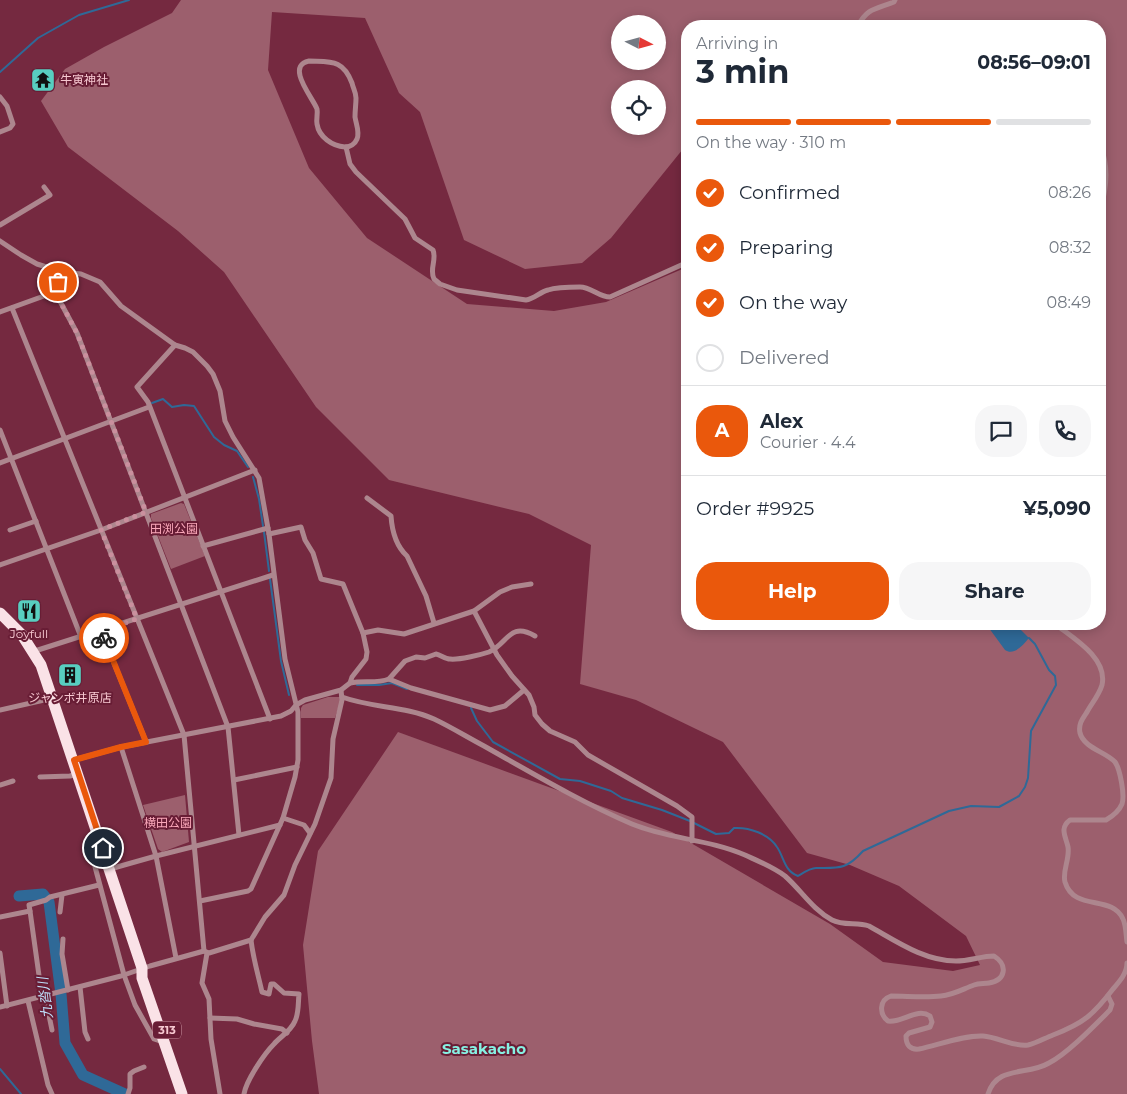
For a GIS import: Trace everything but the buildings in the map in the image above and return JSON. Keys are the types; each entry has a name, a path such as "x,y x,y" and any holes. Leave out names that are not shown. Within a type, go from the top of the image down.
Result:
{"highway":[{"name":"313","path":"0,613 22,635 41,665 110,869 142,968 142,978 182,1094"},
{"name":"313","path":"142,968 148,974 190,1094"}],"street":[{"path":"861,20 870,10 895,0"},
{"path":"305,62 335,63 342,66 348,74 356,94 355,115 358,137 356,142 346,147 329,142 320,132 317,122 317,110 307,93 299,71 299,66 305,62"},
{"path":"0,96 7,106 14,124 0,132"},
{"path":"346,147 350,164 356,172 405,220 414,238 434,252 431,271 434,279 452,289 526,300 550,289 582,287 610,297 681,265"},
{"path":"1106,163 1106,176"},
{"path":"0,225 50,196 44,187"},
{"path":"1,244 37,264 62,272 81,274 100,282 121,306 175,345 194,352 213,374 220,391 225,421 233,437 255,470 261,484 285,659 298,717 297,767 283,818 251,889 200,901"},
{"path":"62,272 55,292 77,333 228,727 239,834"},
{"path":"0,312 55,292"},
{"path":"12,308 184,735 205,952 202,984 208,995 211,1039 220,1094"},
{"path":"175,345 137,387 148,402 270,719"},
{"path":"0,463 149,407"},
{"path":"0,430 81,637"},
{"path":"0,566 101,530 255,470"},
{"path":"367,498 391,516 396,540 402,552 407,556 426,596 434,623"},
{"path":"10,530 36,521"},
{"path":"74,760 121,747 270,719 291,711 296,705 305,700 341,690 350,683 367,656 363,634 343,584 324,581 319,576 313,554 305,540 301,527 268,531 203,546"},
{"path":"32,650 38,650 101,631 273,575"},
{"path":"363,634 378,630 404,634 474,611 500,592 512,587 531,584"},
{"path":"474,611 495,648 496,654 529,695 535,715 542,724 550,731 575,742 588,755 677,806 692,817 692,840"},
{"path":"1062,630 1095,658 1103,676 1098,694 1079,724 1080,732 1087,743 1114,762 1121,780 1123,798 1119,809 1106,820 1070,820 1066,823 1063,828 1068,847 1064,876 1065,883 1076,897 1086,902 1110,906 1119,912 1124,920 1127,942"},
{"path":"101,631 146,742"},
{"path":"350,683 380,682 390,679 400,665 416,657 425,658 436,654 450,660 482,654 495,648 506,636 514,631 528,632 535,636"},
{"path":"390,679 411,688 490,710 505,706 524,690"},
{"path":"244,1094 246,1084 272,1046 287,1033 295,1022 298,1012 299,994 284,993 274,984 271,984 269,994 262,992 253,959 251,940 265,917 284,895 320,811 331,778 333,739 342,697 341,690"},
{"path":"342,697 368,705 406,710 433,719 563,790 631,823 670,836 730,849 776,870 792,883 804,898 833,920 869,926 915,952 931,958 956,961 994,956 1002,962 1003,974 998,980 990,983 978,984 942,996 886,997 881,1011 882,1016 888,1021 900,1020 921,1013 930,1016 932,1022 930,1026 909,1032 906,1036 907,1044 912,1048 919,1049 981,1036 1027,1045 1062,1032 1083,1022 1100,1006 1122,978 1127,968 1127,963"},
{"path":"0,710 53,698"},
{"path":"121,747 156,856 176,958"},
{"path":"234,780 297,767"},
{"path":"40,777 78,774"},
{"path":"0,785 13,781"},
{"path":"283,818 304,825 310,834"},
{"path":"110,869 239,834 280,825"},
{"path":"103,848 95,853 94,860 124,975 135,1005 154,1039 164,1042"},
{"path":"52,1030 44,996 29,905 67,892 100,884"},
{"path":"60,912 62,895"},
{"path":"0,917 30,911"},
{"path":"63,939 63,991"},
{"path":"0,1007 124,975 176,958 251,940"},
{"path":"0,954 7,1006"},
{"path":"80,987 85,1032 88,1039"},
{"path":"988,1094 993,1082 1000,1076 1040,1068 1064,1053 1110,1010 1112,1004 1108,996"},
{"path":"28,1001 48,1085 52,1094"},
{"path":"210,1018 237,1019 282,1029 287,1033"},
{"path":"128,1094 130,1074 144,1067"}],"green space":[{"path":"181,0 1127,0 1127,1094 319,1094 303,945 318,851 398,732 672,832 830,924 883,962 953,971 980,965 966,936 899,886 850,865 807,853 723,742 636,700 580,684 591,545 529,514 389,480 316,407 224,272 178,231 68,147 41,101 65,69 172,13"},
{"name":"田渕公園","path":"181,503 184,504 205,556 171,569 151,514"},
{"path":"328,697 340,697 341,700 335,718 301,718 301,708 303,705"},
{"name":"横田公園","path":"185,795 189,842 162,852 158,849 143,805"}],"water":[{"path":"990,630 1021,630 1029,638 1015,651 1005,650"}],"waterway":[{"path":"0,72 38,38 79,15 129,0"},
{"path":"152,403 163,399 172,407 194,406 214,437 224,445 237,451 248,467"},
{"path":"253,477 263,526"},
{"path":"264,532 269,571"},
{"path":"270,579 281,661 289,695"},
{"path":"694,823 716,834 729,833 734,828 740,828 764,835 777,847 790,871 798,876 814,868 836,868 847,865 863,851 949,811 971,806 999,807 1019,796 1028,778 1031,731 1056,685 1055,676 1049,670 1035,644 1029,638"},
{"path":"357,685 392,683 407,689"},
{"path":"471,708 477,721 493,742 560,779 580,781 611,791 622,798 690,821"},
{"name":"九沓川","path":"19,896 43,894 49,902 61,994 65,1043 83,1075 125,1094"},
{"path":"0,1069 21,1094"}],"way so far":[{"path":"58,282 55,292 77,333 146,512 101,530 137,619 101,631 104,638"}],"place":[{"name":"牛寅神社","path":"43,80"},
{"name":"Joyfull","path":"29,611"},
{"name":"ジャンボ井原店","path":"70,675"}],"district":[{"name":"Sasakacho","path":"484,1049"}],"route":[{"path":"103,848 74,760 146,742 104,638"}]}
